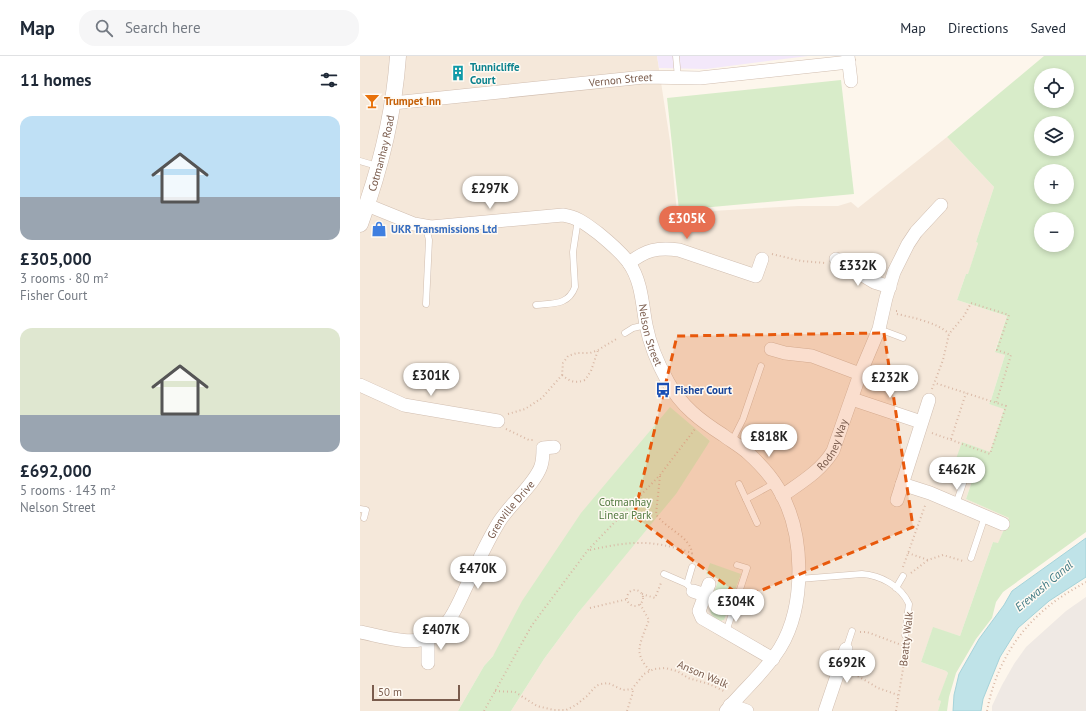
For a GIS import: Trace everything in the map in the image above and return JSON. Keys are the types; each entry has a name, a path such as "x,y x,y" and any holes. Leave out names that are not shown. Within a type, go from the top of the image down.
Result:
{"street":[{"name":"Cotmanhay Road","path":"360,224 379,166 393,103 398,56"},
{"name":"Vernon Street","path":"393,103 644,77 700,78 848,59"},
{"path":"848,59 851,81"},
{"name":"Rodney Way","path":"782,496 817,470 828,458 836,445 860,374 879,329 894,272 908,244 919,227 941,204"},
{"name":"Nelson Street","path":"367,205 414,224 440,228 564,215 572,216 612,245 629,263 640,288 650,342 669,384 688,410 748,453 775,483 790,515 797,541 799,579 795,605 788,632 773,659 758,678 731,705"},
{"path":"629,263 648,251 660,248 669,248 756,276 762,259"},
{"path":"834,259 855,267 868,279 890,287"},
{"path":"772,349 785,354 812,356 860,374"},
{"path":"360,385 404,404 480,423 498,421"},
{"path":"852,399 920,425"},
{"path":"897,500 929,400"},
{"name":"Grenville Drive","path":"360,632 409,641 428,638 439,631 447,622 500,520 536,476 549,447"},
{"path":"902,484 930,493 1003,524"},
{"path":"699,588 699,614 702,618 773,659"},
{"path":"428,638 428,663"},
{"path":"825,711 846,649"},
{"path":"731,705 747,711"}],"lane":[{"path":"676,56 678,78"},
{"path":"360,161 379,166"},
{"path":"536,305 560,303 566,300 573,292 575,287 573,252 578,219"},
{"path":"426,227 429,240 426,304"},
{"path":"625,333 633,328 646,325"},
{"path":"879,329 903,338"},
{"path":"732,441 743,419 761,366"},
{"path":"956,504 969,466"},
{"path":"746,499 775,483"},
{"path":"739,484 757,523"},
{"path":"360,509 366,510 364,518"},
{"path":"971,558 985,516"},
{"path":"726,632 747,568 737,565"},
{"path":"692,567 699,588"},
{"path":"664,574 699,588"},
{"name":"Beatty Walk","path":"799,579 867,575 877,577 896,588 907,599 909,604 905,635"},
{"path":"896,588 903,576"},
{"path":"846,649 852,631"}],"path":[{"path":"762,259 765,251 801,261 824,262 834,259"},
{"path":"929,400 943,360 949,334 964,316 971,303 1009,315 997,350 1011,355 996,403"},
{"path":"885,307 897,311 896,314 919,319 941,328 949,334"},
{"path":"549,447 540,440 528,440 504,428 497,428 498,414 516,413 535,403 562,375 563,363 568,356 598,350 625,333"},
{"path":"562,375 567,380 572,382 585,380 591,371 598,350"},
{"path":"920,425 990,454 1006,406 934,383"},
{"path":"951,439 966,393"},
{"path":"484,711 532,625 588,550 660,475 703,421"},
{"path":"660,475 656,514 662,522 680,535 692,549 692,567"},
{"path":"930,493 901,572 903,576 908,576 928,560 939,556 947,556 969,564 971,558"},
{"path":"588,550 618,544 647,542 672,547 692,554"},
{"path":"908,553 928,560"},
{"path":"628,599 628,596 632,591 655,598 664,574"},
{"path":"987,711 996,678 1004,658 1022,631 1050,604 1086,582"},
{"path":"628,599 634,606 640,604 643,600 642,594"},
{"path":"590,608 628,599"},
{"path":"627,711 633,692 632,689 644,674 650,671 639,654 649,620 640,604"},
{"path":"852,631 867,632 904,646"},
{"name":"Beatty Walk","path":"896,711 903,669 905,635"},
{"path":"841,664 873,685 888,693 898,695"},
{"name":"Anson Walk","path":"650,671 662,668 673,670 688,678 717,687 731,705"},
{"path":"495,692 515,692 537,706 554,710 566,710 576,705 596,686 601,684 608,683 623,690 632,689"}],"highlighted area":[{"path":"884,333 913,527 743,598 634,516 677,336"}],"shaded area":[{"path":"360,56 657,56 670,141 677,213 798,206 838,206 851,202 858,208 947,137 994,187 976,242 978,243 968,275 966,274 957,300 1007,316 995,351 1005,355 989,404 1004,408 990,453 962,442 977,466 966,499 1009,518 998,544 993,542 960,636 933,628 921,662 948,673 939,700 941,701 938,711 511,711 544,659 578,613 647,527 710,441 696,429 484,666 458,711 360,711"},
{"path":"657,56 808,56 706,69 659,68"},
{"path":"1086,597 1086,711 992,711 992,706 1002,685 1026,647 1066,611"}],"green space":[{"path":"1044,56 1086,56 1086,532 1003,592 996,602 992,618 976,639 956,673 949,697 947,711 938,711 941,701 938,700 948,673 921,662 933,627 960,636 993,542 998,543 1009,518 966,499 977,466 956,459 962,442 990,452 1004,409 989,404 1005,355 995,352 1007,316 957,300 966,274 968,274 978,243 976,242 994,187 947,137"},
{"path":"841,80 854,194 679,210 667,98"},
{"name":"Cotmanhay Linear Park","path":"670,407 710,441 676,494 578,613 544,659 511,711 458,711 484,666 493,656 522,601 581,513"},
{"path":"710,563 741,574 724,620 722,621 715,618 710,609 712,598 719,579 706,574"}],"water":[{"name":"Erewash Canal","path":"1086,538 1086,577 1049,601 1018,628 1000,657 983,699 981,711 953,711 954,695 959,674 979,639 1004,605 1012,591"}],"place":[{"name":"Tunnicliffe Court","path":"458,73"},
{"name":"Trumpet Inn","path":"372,101"},
{"name":"UKR Transmissions Ltd","path":"379,229"},
{"name":"Fisher Court","path":"663,390"}]}
